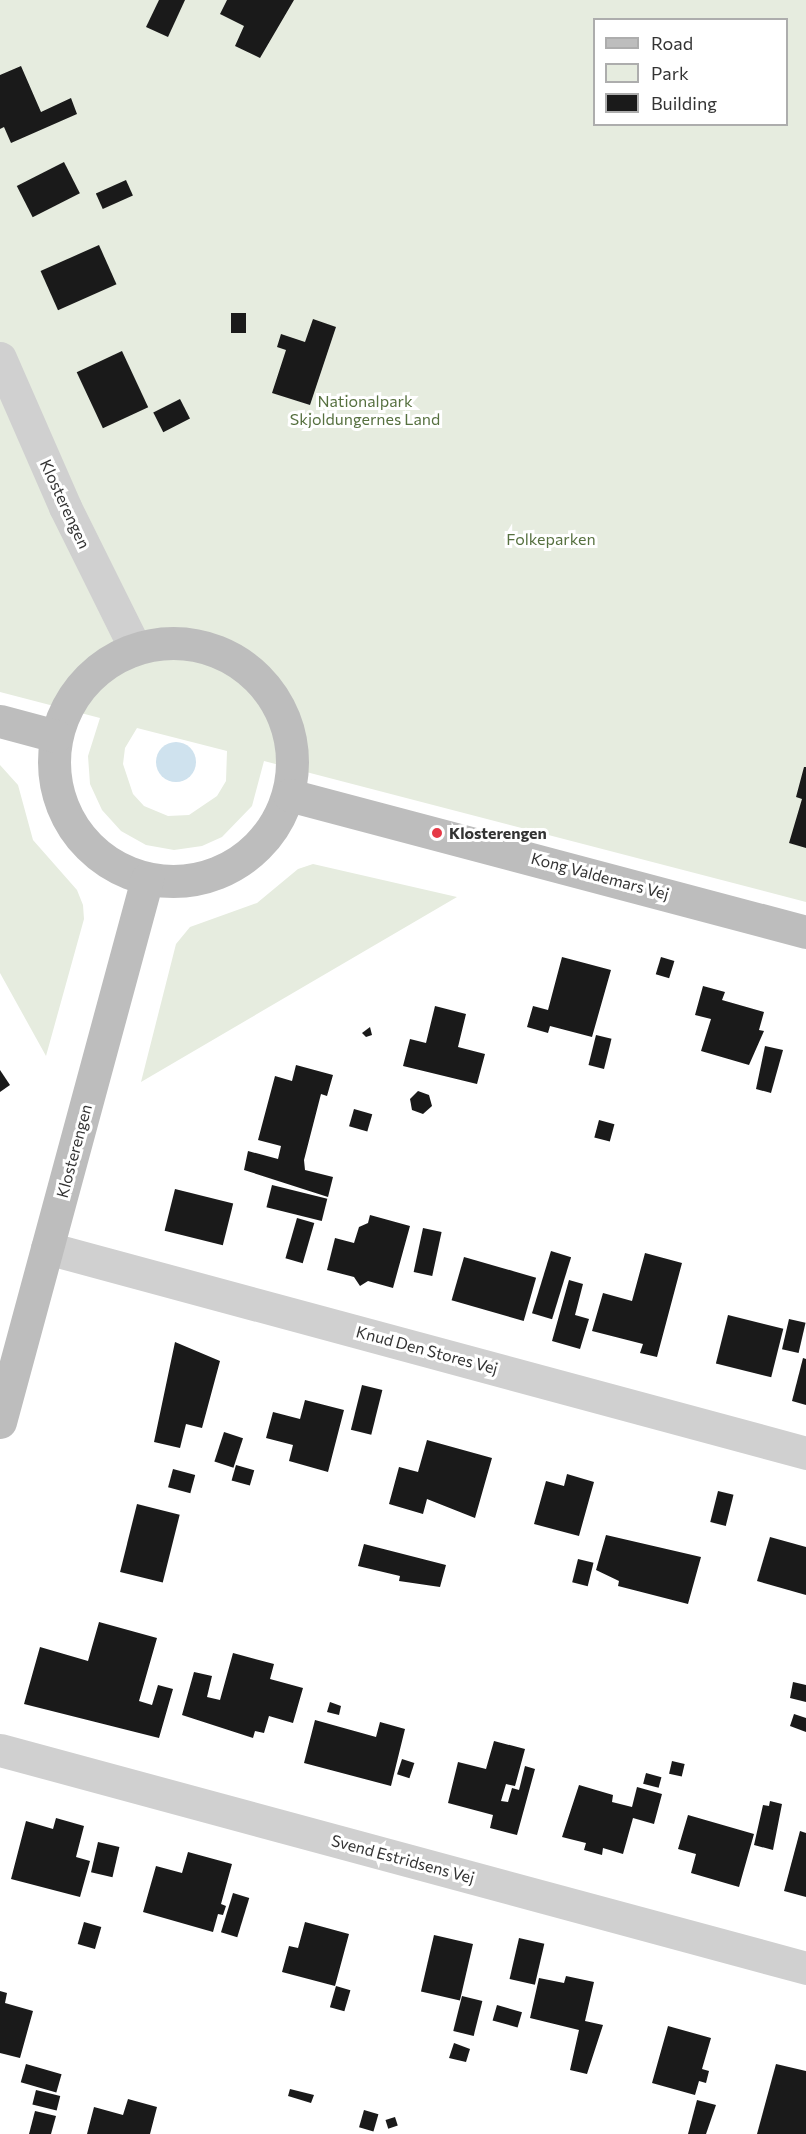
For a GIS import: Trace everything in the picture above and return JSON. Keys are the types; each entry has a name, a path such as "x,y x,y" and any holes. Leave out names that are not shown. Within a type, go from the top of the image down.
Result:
{"main road":[{"path":"174,642 213,649 248,668 274,697 288,728 293,761 289,795 273,828 241,859 218,873 183,882 147,879 112,865 83,841 64,810 54,774 57,736 67,707 84,682 108,662 135,648 174,642"},
{"path":"0,721 57,736"},
{"name":"Kong Valdemars Vej","path":"289,795 806,932"},
{"name":"Klosterengen","path":"0,1422 147,879"}],"street":[{"name":"Klosterengen","path":"0,358 65,507 135,648"},
{"name":"Knud Den Stores Vej","path":"47,1248 806,1453"},
{"name":"Svend Estridsens Vej","path":"0,1750 806,1968"}],"green space":[{"name":"Nationalpark Skjoldungernes Land","path":"0,0 806,0 806,902 264,761 252,806 222,837 202,846 174,850 146,845 121,831 102,810 90,784 88,756 100,718 0,692","holes":["137,728 227,751 226,781 217,796 189,815 168,816 144,806 133,794 123,764 125,748"]},
{"path":"0,765 18,785 33,840 77,890 83,905 84,919 46,1056 0,973"},
{"path":"313,864 457,897 141,1082 176,944 190,927 257,903 298,869"}],"water":[{"path":"176,742 190,748 196,762 190,776 176,782 162,776 156,762 162,748"}],"building":[{"path":"159,0 185,0 168,37 146,27"},
{"path":"227,0 294,0 260,58 235,46 244,26 220,14"},
{"path":"21,66 41,112 71,98 77,114 11,143 4,127 0,129 0,75"},
{"path":"64,162 80,193 33,217 17,186"},
{"path":"126,180 133,196 103,209 96,193"},
{"path":"99,245 116,284 58,310 41,271"},
{"path":"231,313 246,313 246,333 231,333"},
{"path":"313,319 336,327 310,405 272,393 286,350 277,347 281,334 305,342"},
{"path":"122,351 148,407 103,428 77,372"},
{"path":"180,399 190,419 163,432 153,413"},
{"path":"804,767 806,767 806,848 789,843 802,799 796,797"},
{"path":"562,957 611,970 592,1037 550,1026 548,1033 527,1027 533,1006 548,1010"},
{"path":"661,957 674,961 669,978 656,974"},
{"path":"703,986 725,992 722,1000 764,1012 759,1030 764,1031 749,1065 701,1051 711,1019 695,1015"},
{"path":"435,1006 466,1014 458,1047 485,1054 477,1084 403,1066 410,1039 426,1043"},
{"path":"370,1027 372,1035 366,1037 362,1033"},
{"path":"596,1035 612,1039 604,1069 589,1065"},
{"path":"765,1046 783,1050 771,1093 756,1089"},
{"path":"296,1065 333,1075 327,1096 321,1094 304,1160 305,1170 333,1177 328,1197 244,1170 248,1151 278,1159 281,1146 258,1140 275,1076 292,1081"},
{"path":"0,1070 10,1085 0,1092"},
{"path":"418,1091 429,1095 432,1106 423,1114 412,1110 410,1099"},
{"path":"354,1109 372,1114 367,1132 349,1126"},
{"path":"599,1120 614,1124 610,1142 594,1137"},
{"path":"272,1185 327,1199 322,1221 266,1207"},
{"path":"175,1189 233,1204 223,1245 165,1231"},
{"path":"370,1215 410,1226 393,1288 368,1281 360,1286 354,1277 327,1270 335,1238 354,1243 359,1227 368,1223"},
{"path":"297,1218 314,1223 303,1263 285,1258"},
{"path":"423,1228 442,1232 432,1276 414,1272"},
{"path":"551,1251 571,1257 552,1319 532,1313"},
{"path":"645,1253 682,1263 657,1357 640,1353 643,1344 592,1331 603,1293 632,1301"},
{"path":"464,1257 536,1278 524,1321 452,1300"},
{"path":"569,1280 583,1284 575,1315 589,1319 580,1349 552,1341"},
{"path":"728,1315 783,1329 771,1377 716,1364"},
{"path":"789,1319 806,1323 799,1353 782,1349"},
{"path":"175,1342 220,1361 202,1428 186,1424 180,1448 154,1442"},
{"path":"803,1358 806,1359 806,1405 792,1401"},
{"path":"362,1385 382,1390 371,1435 351,1430"},
{"path":"305,1400 344,1410 328,1472 289,1461 293,1445 266,1438 273,1412 300,1419"},
{"path":"224,1432 243,1438 233,1468 214,1461"},
{"path":"427,1440 492,1458 475,1518 427,1499 423,1514 389,1504 399,1467 418,1472"},
{"path":"236,1465 254,1470 250,1486 232,1480"},
{"path":"173,1469 195,1475 190,1493 168,1487"},
{"path":"567,1474 594,1482 579,1536 534,1524 546,1481 564,1486"},
{"path":"718,1491 734,1495 726,1526 710,1522"},
{"path":"137,1504 180,1515 163,1583 120,1572"},
{"path":"606,1535 701,1557 688,1604 618,1586 619,1581 596,1570"},
{"path":"770,1537 806,1547 806,1595 757,1581"},
{"path":"364,1544 446,1565 440,1587 399,1581 400,1576 358,1566"},
{"path":"578,1559 594,1563 588,1586 572,1582"},
{"path":"99,1622 157,1638 139,1701 152,1705 158,1685 173,1689 159,1738 24,1704 40,1647 88,1661"},
{"path":"233,1653 274,1664 270,1679 303,1688 293,1723 269,1716 264,1733 255,1731 253,1738 182,1715 194,1672 212,1676 207,1697 220,1700"},
{"path":"793,1682 806,1685 806,1702 790,1698"},
{"path":"330,1702 341,1706 339,1715 327,1712"},
{"path":"794,1714 806,1718 806,1732 790,1726"},
{"path":"315,1720 376,1737 380,1722 405,1729 391,1786 304,1763"},
{"path":"494,1741 525,1749 515,1786 506,1784 501,1801 508,1802 512,1788 519,1790 525,1766 535,1769 517,1835 490,1828 493,1815 448,1803 458,1762 486,1769"},
{"path":"402,1759 414,1763 409,1778 397,1774"},
{"path":"672,1761 685,1764 682,1777 669,1774"},
{"path":"646,1773 661,1777 659,1788 643,1784"},
{"path":"579,1785 613,1795 612,1802 632,1807 637,1787 662,1794 654,1824 633,1818 623,1854 603,1848 602,1855 584,1850 586,1843 562,1837"},
{"path":"770,1801 782,1804 773,1850 754,1845 763,1805 769,1806"},
{"path":"688,1815 754,1834 739,1887 691,1873 696,1854 678,1849"},
{"path":"56,1818 84,1826 76,1857 90,1861 80,1897 11,1879 26,1821 53,1829"},
{"path":"800,1831 806,1833 806,1897 784,1891"},
{"path":"98,1842 119,1847 112,1877 91,1872"},
{"path":"188,1852 232,1864 221,1904 226,1906 223,1915 218,1914 213,1932 143,1912 156,1866 182,1873"},
{"path":"233,1893 249,1898 237,1937 221,1932"},
{"path":"84,1922 101,1927 95,1949 78,1944"},
{"path":"305,1922 349,1934 335,1986 282,1972 289,1946 298,1948"},
{"path":"434,1935 473,1944 460,2001 421,1992"},
{"path":"519,1938 544,1944 535,1985 510,1979"},
{"path":"566,1976 594,1982 585,2021 603,2025 587,2074 570,2070 579,2030 530,2018 539,1978 564,1983"},
{"path":"336,1986 350,1990 344,2011 330,2007"},
{"path":"0,1991 7,1993 5,2003 33,2011 20,2058 0,2053"},
{"path":"462,1996 482,2001 474,2036 453,2031"},
{"path":"497,2005 522,2012 518,2028 493,2020"},
{"path":"668,2026 711,2038 702,2069 709,2071 706,2083 699,2081 695,2095 652,2083"},
{"path":"454,2043 470,2049 466,2062 449,2058"},
{"path":"26,2064 62,2074 56,2092 21,2082"},
{"path":"776,2064 806,2071 806,2134 757,2134"},
{"path":"290,2089 314,2095 311,2103 288,2096"},
{"path":"36,2090 60,2096 57,2111 32,2105"},
{"path":"128,2099 157,2107 150,2134 87,2134 94,2107 123,2115"},
{"path":"697,2100 716,2105 706,2134 688,2134"},
{"path":"364,2110 378,2114 373,2131 359,2127"},
{"path":"35,2111 56,2116 51,2134 29,2134"},
{"path":"395,2117 398,2126 388,2129 385,2120"}],"place":[{"name":"Klosterengen","path":"437,833"}],"park label":[{"name":"Folkeparken","path":"551,539"}]}
